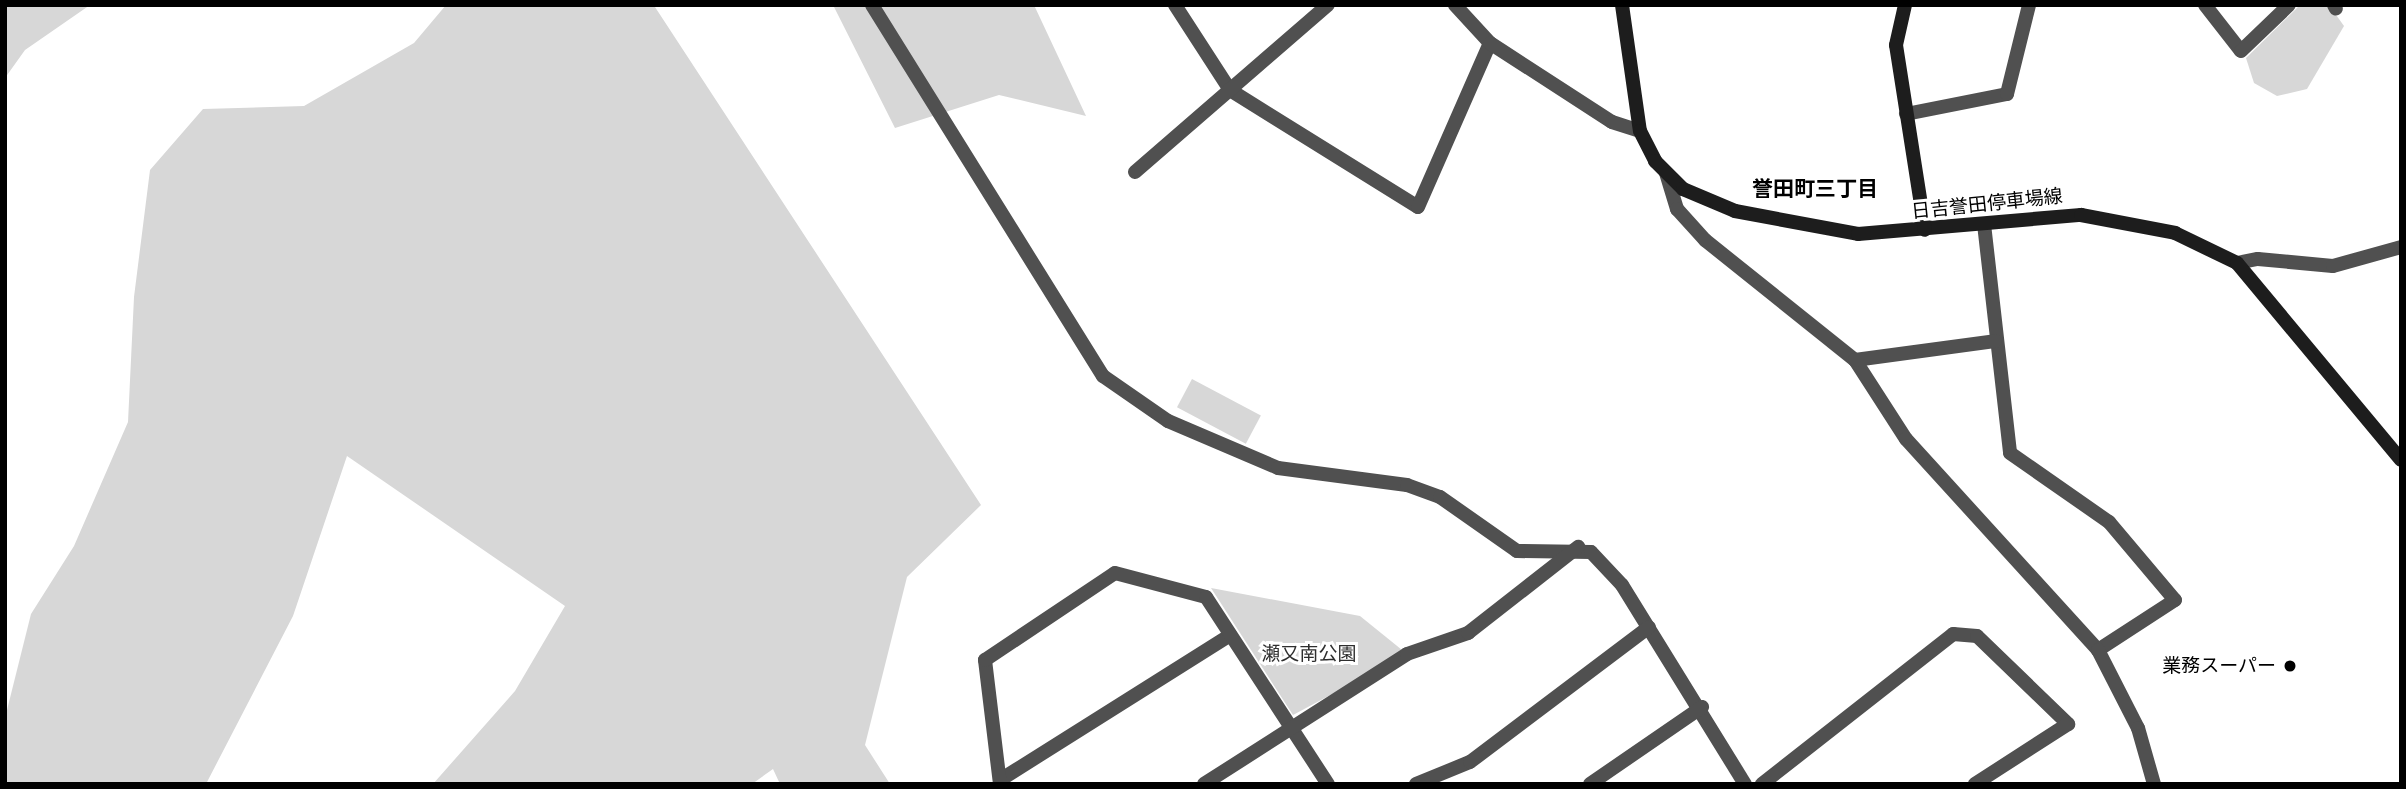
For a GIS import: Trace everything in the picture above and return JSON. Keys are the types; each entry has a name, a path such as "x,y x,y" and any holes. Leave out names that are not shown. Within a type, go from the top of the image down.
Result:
{"main road":[{"name":"日吉誉田停車場線","path":"1622,5 1640,131 1666,173 1705,199 1771,220 1858,234 2104,218 2175,233 2237,263 2401,460"},
{"path":"1905,5 1896,45 1925,230"}],"street":[{"path":"873,5 1103,376 1168,421 1278,468 1407,485 1440,497 1517,551 1578,547 1607,568 1649,627 1702,707 1745,784"},
{"path":"1174,5 1230,90 1418,207 1490,43"},
{"path":"1135,172 1328,5"},
{"path":"1455,5 1490,43 1612,122 1640,131"},
{"path":"1906,114 2007,94 2029,5"},
{"path":"2204,5 2241,51 2289,5"},
{"path":"1666,173 1677,209 1705,240 1855,360 1906,439 2098,650 2133,716 2154,784"},
{"path":"1984,224 1995,341 2010,453 2109,522 2175,600 2098,650"},
{"path":"2237,263 2258,258 2333,266 2401,247"},
{"path":"1855,360 1995,341"},
{"path":"1204,784 1407,654 1468,633 1578,547"},
{"path":"1230,635 1000,782 985,660 1115,573 1206,597 1328,784"},
{"path":"1416,784 1469,762 1649,627"},
{"path":"1762,784 1953,634 1977,636 2068,724 1975,784"},
{"path":"1590,784 1702,707"}],"green space":[{"path":"5,5 90,5 25,50 5,78"},
{"path":"446,5 655,7 981,505 907,577 865,745 890,784 780,784 773,769 752,784 433,784 515,691 565,606 347,456 293,616 206,784 5,784 5,718 31,614 74,546 128,422 134,297 150,170 203,109 304,106 414,43"},
{"path":"833,5 1034,5 1086,116 999,95 895,128"},
{"path":"2300,5 2329,5 2344,26 2307,89 2277,96 2254,83 2246,58"},
{"path":"1192,379 1261,416 1246,444 1177,407"},
{"name":"瀬又南公園","path":"1211,588 1360,616 1407,654 1293,715"}],"place":[{"name":"業務スーパー","path":"2290,666"}],"district":[{"name":"誉田町三丁目","path":"1815,189"}]}
